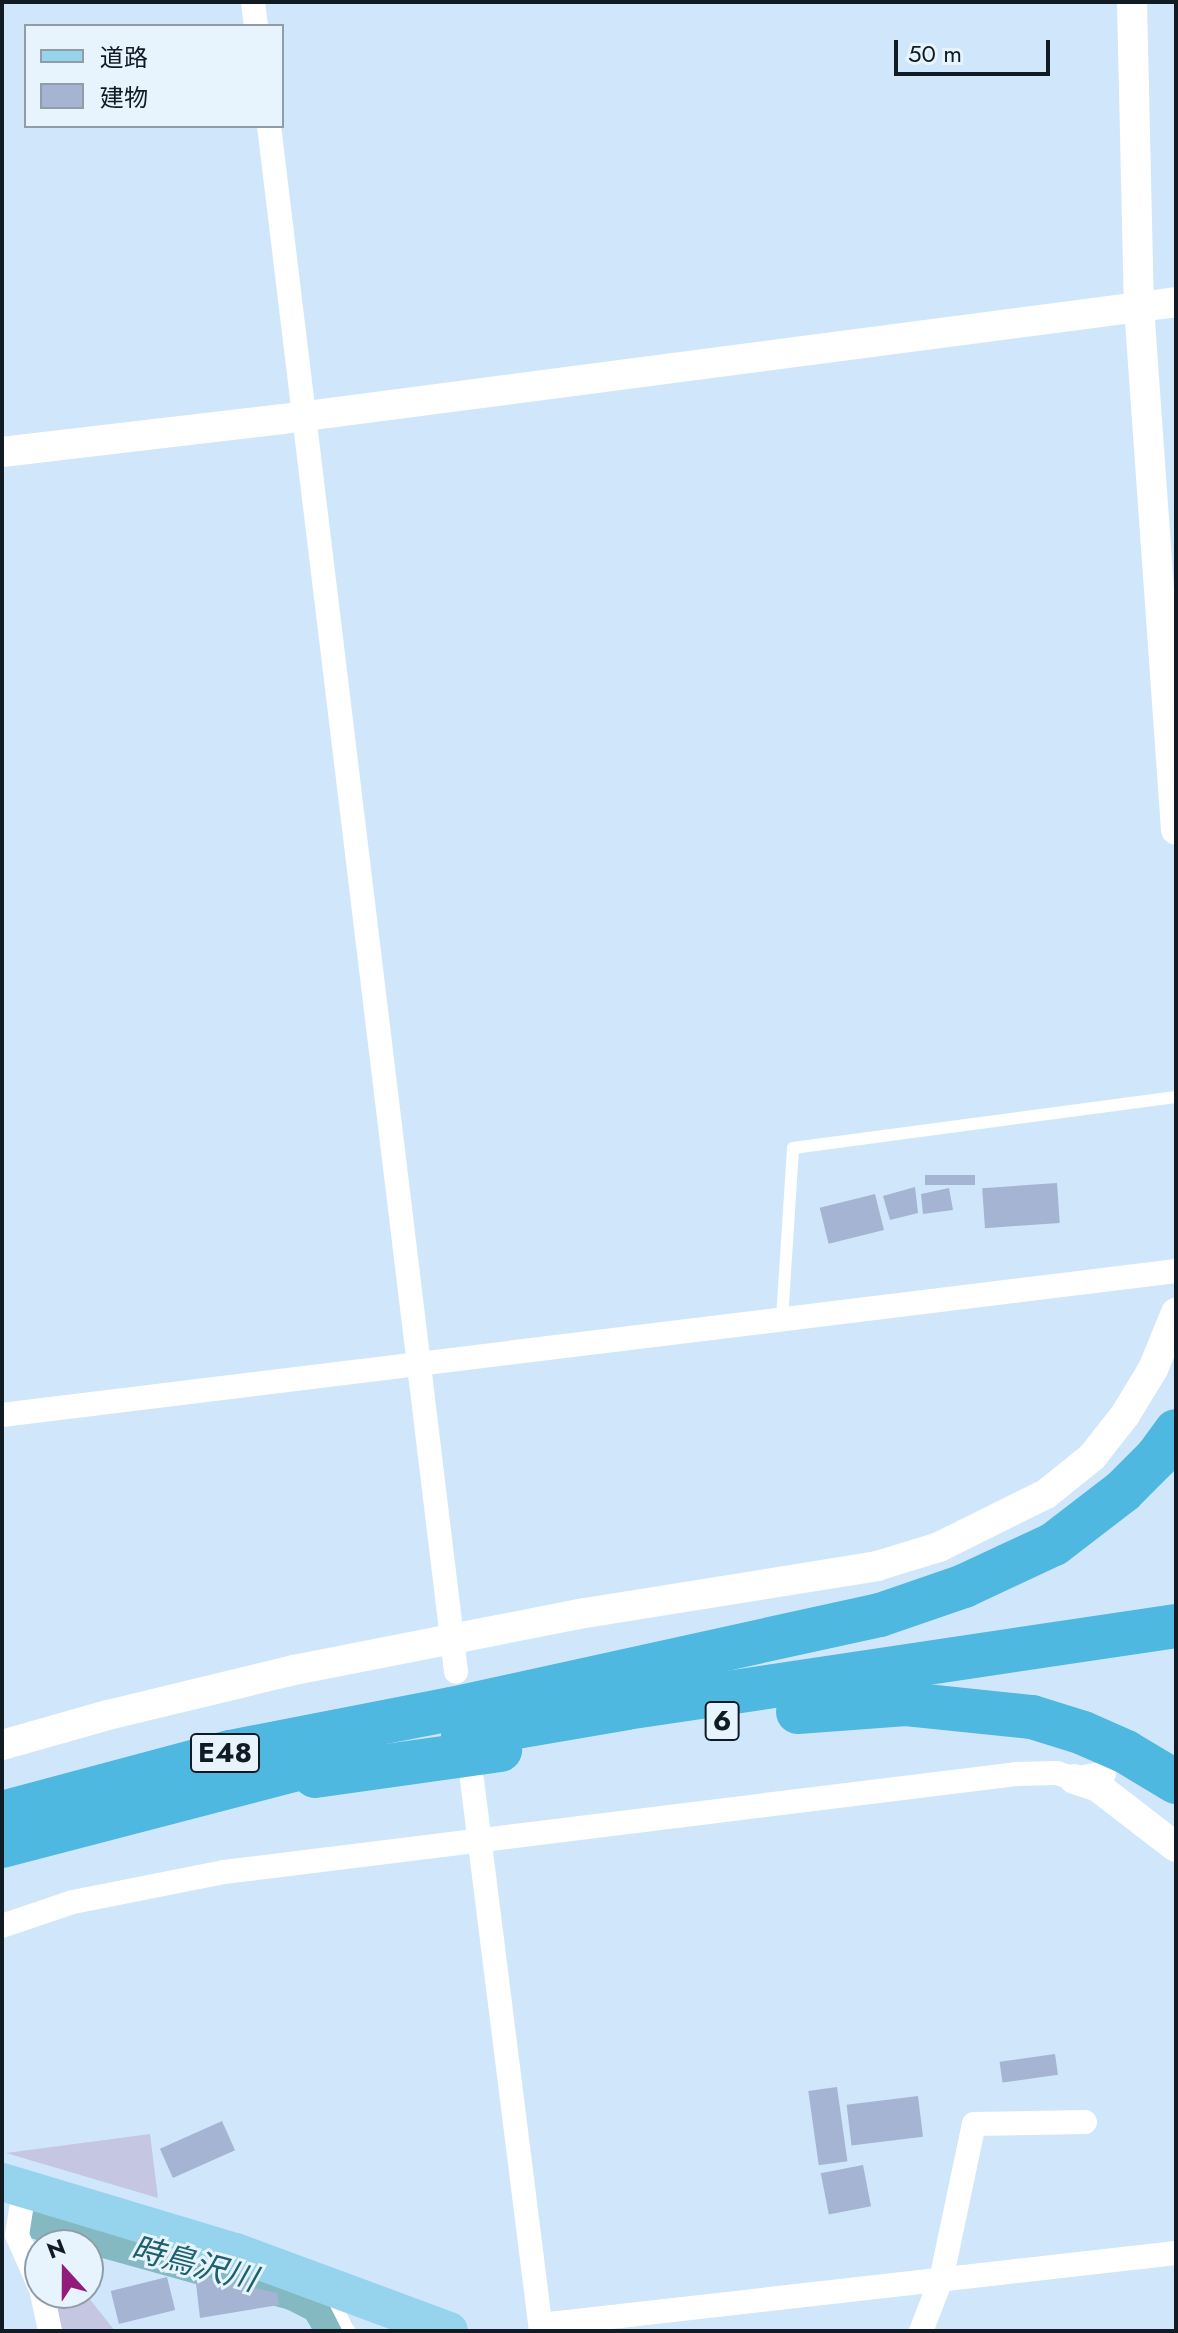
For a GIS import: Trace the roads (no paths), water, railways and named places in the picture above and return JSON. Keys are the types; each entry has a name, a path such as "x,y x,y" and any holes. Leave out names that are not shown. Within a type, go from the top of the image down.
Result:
{"highway":[{"name":"6","path":"454,1691 880,1615 964,1586 1054,1544 1085,1523 1132,1483 1176,1431"},
{"name":"6","path":"454,1691 576,1697 1176,1606"},
{"name":"6","path":"256,1781 330,1759 611,1710 1176,1626"},
{"name":"E48","path":"2,1813 454,1691"},
{"name":"6","path":"256,1781 335,1775 633,1731 851,1706 906,1704 1032,1717 1083,1733 1126,1752 1176,1782"},
{"name":"E48","path":"2,1846 104,1817 256,1781"}],"main road":[{"path":"13,2186 236,2252 449,2331"}],"street":[{"path":"253,2 256,24"},
{"path":"1132,2 1139,307 1176,830"},
{"path":"269,128 452,1638 454,1691"},
{"path":"2,452 306,416 1176,302"},
{"path":"2,1415 1176,1271"},
{"path":"2,1745 279,1673 452,1638 877,1566 975,1532 1046,1494 1092,1457 1125,1415 1153,1369 1176,1313"},
{"path":"2,1926 73,1902 224,1872 1016,1774 1089,1776 1098,1787 1176,1847"},
{"path":"472,1780 541,2328 1176,2253"},
{"path":"921,2331 941,2280 974,2124 1085,2122"},
{"path":"13,2186 10,2232 24,2258"},
{"path":"45,2309 50,2331"}],"lane":[{"path":"782,1319 793,1148 1176,1097"},
{"path":"326,2285 349,2331"}],"waterway":[{"name":"時鳥沢川","path":"36,2220 295,2292 320,2305 335,2331"}]}
